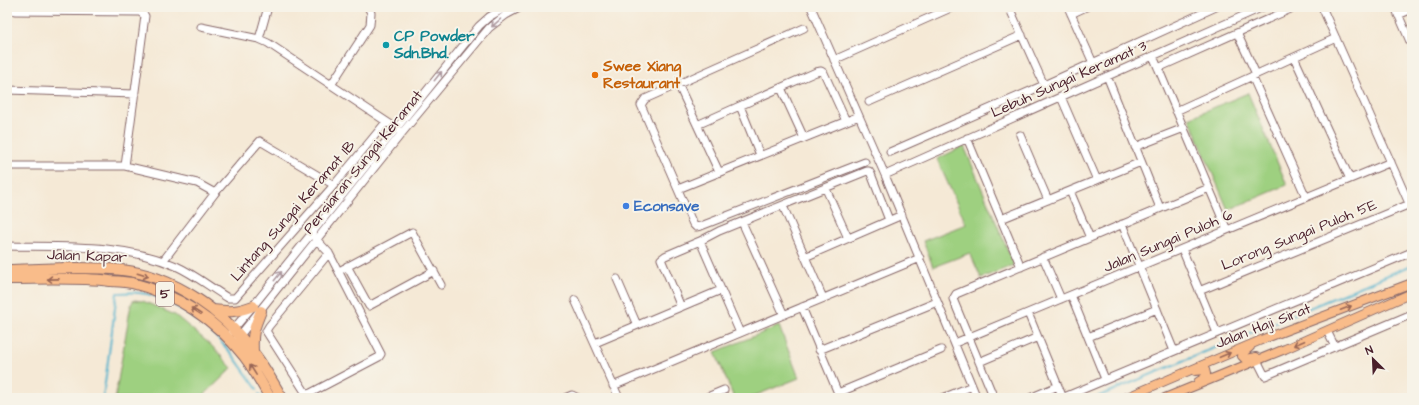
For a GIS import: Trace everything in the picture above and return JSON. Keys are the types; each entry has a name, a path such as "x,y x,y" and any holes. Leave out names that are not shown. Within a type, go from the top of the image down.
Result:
{"highway":[{"name":"Jalan Kapar","path":"7,270 91,268 142,274 176,287 213,310 233,336 270,398"},
{"name":"Jalan Kapar","path":"7,280 92,278 131,283 167,295 193,309 233,336 253,352 282,398"},
{"path":"213,310 228,312 257,309 252,336 253,352"}],"main road":[{"name":"Jalan Haji Sirat","path":"1124,398 1266,338 1412,283"},
{"name":"Jalan Haji Sirat","path":"1165,398 1328,331 1412,293"},
{"path":"1266,338 1246,350 1242,356 1245,359 1252,358 1285,349"},
{"path":"1169,379 1200,370 1205,370 1206,377 1178,393"}],"street":[{"path":"259,39 268,7"},
{"path":"331,85 370,25 371,13 368,7"},
{"name":"Persiaran Sungai Keramat","path":"233,336 317,240 479,26 489,17 506,7"},
{"name":"Persiaran Sungai Keramat","path":"257,309 310,235 489,28 506,15 521,7"},
{"path":"811,7 902,215 977,398"},
{"path":"834,60 953,7"},
{"path":"1009,7 1044,85"},
{"path":"1086,7 1070,10 1093,63"},
{"path":"890,152 1093,63 1208,9 1216,7"},
{"name":"Lebuh Sungai Keramat 3","path":"885,175 1262,7"},
{"path":"1158,68 1295,7"},
{"path":"1322,7 1411,207"},
{"path":"1395,7 1412,46"},
{"path":"15,11 75,9 144,13 145,16 125,166"},
{"path":"1398,15 1412,9"},
{"path":"201,27 259,39 268,43 399,131"},
{"path":"804,28 645,99 641,105 693,224 696,227 701,226 865,162"},
{"path":"1238,33 1254,75 1306,198"},
{"path":"868,102 1022,35"},
{"path":"1176,111 1336,38"},
{"path":"1153,56 1227,230"},
{"path":"1294,57 1350,179"},
{"path":"697,125 821,71 824,73 846,121"},
{"path":"1107,76 1160,208"},
{"path":"678,84 719,172"},
{"path":"781,88 804,138"},
{"path":"7,90 135,94"},
{"path":"1061,97 1097,180"},
{"path":"740,106 760,155"},
{"path":"678,189 859,116"},
{"name":"Lintang Sungai Keramat 1B","path":"7,246 91,247 117,249 163,261 178,267 228,298 235,298 334,185 386,122"},
{"path":"1136,147 1184,128"},
{"path":"1020,135 1048,200"},
{"path":"967,138 1021,267"},
{"path":"163,261 215,193 260,141 334,185"},
{"path":"1001,219 1142,162"},
{"name":"Jalan Sungai Puloh 6","path":"955,344 1391,162"},
{"path":"7,166 125,166 198,183 215,193"},
{"path":"681,307 661,259 719,231 869,171 889,220"},
{"path":"826,188 848,238"},
{"path":"994,398 953,299 956,294 1209,188"},
{"path":"1070,191 1090,238"},
{"path":"783,206 823,298"},
{"name":"Lorong Sungai Puloh 5E","path":"1199,290 1411,207"},
{"path":"805,257 902,215"},
{"path":"742,222 784,315"},
{"path":"1122,224 1174,350"},
{"path":"339,271 412,232 441,285"},
{"path":"310,235 329,253 381,354 379,357 304,396 266,331 329,253"},
{"path":"700,241 740,333"},
{"path":"1182,249 1216,333"},
{"path":"1028,313 1063,398 1174,350 1412,252"},
{"path":"1043,257 1061,299"},
{"path":"613,386 920,258"},
{"path":"347,266 369,306 434,271"},
{"path":"617,279 637,326"},
{"path":"595,343 721,290"},
{"path":"1071,295 1105,379"},
{"path":"575,300 619,398"},
{"path":"820,350 938,302"},
{"path":"802,307 839,395 941,350"},
{"path":"1088,337 1157,309"},
{"path":"1257,360 1264,376 1412,314"},
{"path":"1328,331 1335,347"},
{"path":"979,362 1038,337"},
{"path":"943,398 972,386"},
{"path":"1030,398 1058,386"},
{"path":"705,398 724,390"},
{"path":"565,398 574,395 578,398"}],"green space":[{"path":"1248,93 1287,185 1228,210 1189,118"},
{"path":"964,146 1014,265 981,278 970,253 933,267 923,241 966,224 937,159"},
{"path":"134,300 143,301 175,315 211,345 232,368 201,398 115,398 131,304"},
{"path":"779,326 799,378 749,398 734,398 715,352"}],"waterway":[{"path":"1095,398 1412,265"},
{"path":"103,398 117,293 136,293 156,296 180,308 201,323"},
{"path":"207,327 232,354 257,389"},
{"path":"259,394 262,398"}],"place":[{"name":"CP Powder Sdn.Bhd.","path":"386,45"},
{"name":"Swee Xiang Restaurant","path":"595,75"},
{"name":"Econsave","path":"626,206"}]}
